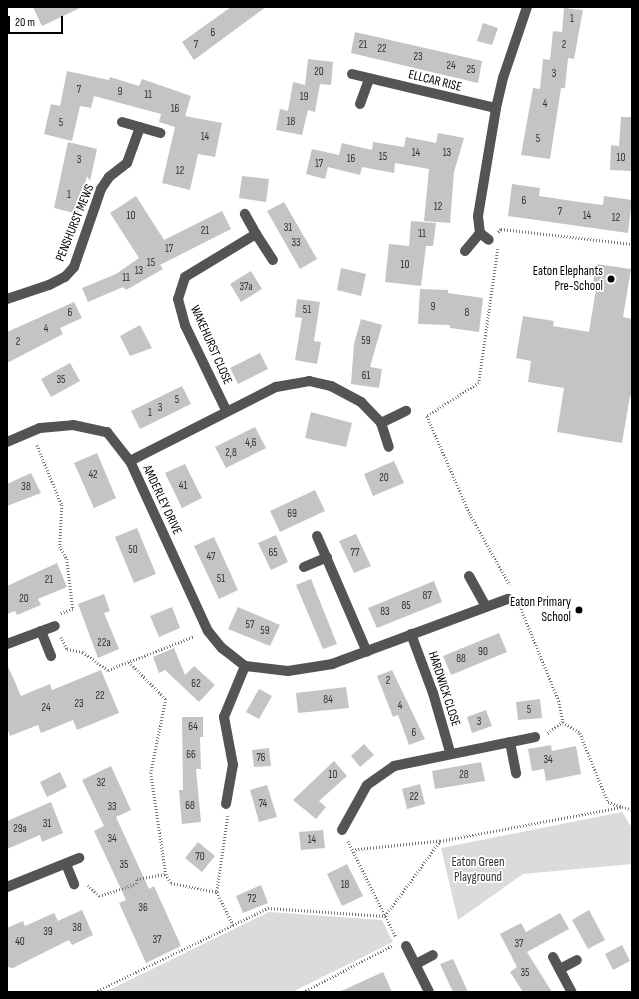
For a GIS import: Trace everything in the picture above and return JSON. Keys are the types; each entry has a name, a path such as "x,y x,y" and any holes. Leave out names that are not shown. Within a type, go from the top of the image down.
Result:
{"street":[{"path":"465,251 480,234 478,216 496,108 503,78 527,7"},
{"name":"ELLCAR RISE","path":"352,74 496,108"},
{"path":"360,104 369,79"},
{"path":"122,122 160,133"},
{"name":"PENSHURST MEWS","path":"7,299 49,285 65,277 74,267 101,189 109,177 127,163 140,127"},
{"path":"245,214 273,260"},
{"name":"WAKEHURST CLOSE","path":"226,410 185,324 178,299 185,277 256,234"},
{"path":"480,234 489,240"},
{"path":"130,461 226,410 276,387 309,381 331,386 361,402 381,423 390,447"},
{"path":"381,423 406,411"},
{"name":"AMDERLEY DRIVE","path":"7,442 40,428 73,425 107,432 130,461 208,631 222,648 245,666"},
{"path":"317,536 367,652"},
{"path":"304,567 327,557"},
{"path":"469,576 486,607"},
{"path":"226,804 234,765 224,717 245,666 288,671 332,664 486,607 510,595"},
{"path":"7,644 55,626"},
{"path":"41,631 51,656"},
{"name":"HARDWICK CLOSE","path":"412,634 433,693 450,752"},
{"path":"342,830 367,785 394,766 450,752 535,737"},
{"path":"510,742 516,773"},
{"path":"7,887 79,858"},
{"path":"66,864 74,884"},
{"path":"406,946 429,992"},
{"path":"416,964 434,955"},
{"path":"554,957 572,992"},
{"path":"560,969 577,960"}],"path":[{"path":"510,595 470,514 427,416 479,383 500,251 489,240 501,229 632,244"},
{"path":"32,432 62,505 60,546 67,559 72,586 73,609 54,616 55,626 67,649 83,652 108,670 208,631"},
{"path":"519,604 559,701 563,722 580,733 608,802 632,810"},
{"path":"129,662 166,699 151,773 166,874 171,883 217,892"},
{"path":"535,737 553,732 563,722"},
{"path":"226,804 230,823 217,892 232,925"},
{"path":"353,850 440,841 622,807"},
{"path":"303,992 399,943 342,830"},
{"path":"385,916 440,841"},
{"path":"74,884 88,884 99,896 136,884 137,879 166,874"},
{"path":"96,992 268,908 385,916"}],"green space":[{"name":"Eaton Green Playground","path":"622,812 632,828 632,864 523,874 458,920 441,848"},
{"path":"269,912 382,920 393,942 292,992 105,992"}],"building":[{"path":"33,7 82,7 42,26"},
{"path":"231,7 266,7 194,60 182,42"},
{"path":"564,8 583,10 574,59 568,58 565,88 561,88 550,159 521,155 533,88 540,89 543,59 550,60 553,31 562,32"},
{"path":"483,23 498,28 492,45 477,41"},
{"path":"355,32 482,61 478,83 351,53"},
{"path":"308,59 333,62 331,85 320,84 315,112 308,110 302,135 276,130 280,109 288,111 293,82 305,85"},
{"path":"67,71 109,80 110,77 139,86 142,79 191,96 185,116 222,123 215,157 198,154 190,190 162,183 175,127 159,122 161,114 94,96 91,108 80,106 72,141 44,134 51,104 60,106"},
{"path":"621,117 632,117 632,171 610,170 611,145 619,146"},
{"path":"438,133 464,138 454,172 450,223 424,221 429,169 395,163 394,173 362,167 360,175 328,167 325,179 306,174 312,149 339,155 342,143 372,150 373,142 404,147 406,137 436,143"},
{"path":"68,142 97,149 90,181 87,176 78,214 54,208"},
{"path":"242,176 269,179 266,202 239,198"},
{"path":"512,184 540,188 539,196 579,202 603,205 604,196 632,200 628,233 508,216"},
{"path":"136,196 164,240 222,211 231,229 160,265 163,269 126,290 123,287 88,302 82,288 116,274 139,258 110,213"},
{"path":"284,202 317,259 300,269 267,211"},
{"path":"411,221 436,223 433,246 426,246 421,286 385,282 389,244 409,246"},
{"path":"596,264 631,269 623,317 632,319 632,396 630,396 622,443 557,432 564,388 528,382 531,361 516,358 523,316 554,321 553,326 589,332 596,289 592,289"},
{"path":"341,268 366,274 361,296 337,290"},
{"path":"251,271 262,289 241,302 230,284"},
{"path":"420,289 448,290 448,293 483,298 479,332 450,328 450,325 418,324"},
{"path":"297,299 320,302 314,341 321,342 317,364 295,360 302,318 295,317"},
{"path":"74,302 82,318 60,328 63,334 7,363 7,332"},
{"path":"361,319 382,325 370,367 382,369 379,388 351,384 354,344"},
{"path":"140,325 152,348 130,356 120,336"},
{"path":"260,353 268,369 238,384 230,368"},
{"path":"70,363 80,381 51,397 41,379"},
{"path":"182,386 191,404 140,429 131,411"},
{"path":"311,412 352,423 346,447 305,438"},
{"path":"255,427 266,448 226,468 215,447"},
{"path":"97,453 116,498 94,508 74,463"},
{"path":"394,461 404,483 373,496 364,474"},
{"path":"185,464 202,498 182,508 165,473"},
{"path":"31,473 41,493 7,506 7,484"},
{"path":"315,490 325,511 280,532 270,511"},
{"path":"137,528 156,574 134,583 115,537"},
{"path":"356,534 371,566 354,573 339,541"},
{"path":"276,535 288,562 271,570 258,543"},
{"path":"214,537 238,590 219,599 194,546"},
{"path":"57,563 67,587 38,599 41,605 17,615 15,611 7,614 7,586"},
{"path":"311,579 337,644 323,649 296,585"},
{"path":"434,581 442,602 377,628 368,608"},
{"path":"104,594 110,611 104,613 119,649 98,658 78,604"},
{"path":"172,607 180,628 159,637 150,616"},
{"path":"238,607 280,625 270,646 228,629"},
{"path":"499,633 507,652 451,675 443,656"},
{"path":"174,648 185,675 194,666 215,685 199,702 165,670 159,673 153,657"},
{"path":"7,664 21,696 50,684 52,690 101,670 119,713 77,730 73,720 41,733 38,725 10,736 7,728"},
{"path":"392,670 425,739 409,745 398,715 393,717 377,676"},
{"path":"346,687 349,708 298,713 296,693"},
{"path":"259,689 272,696 259,719 246,712"},
{"path":"540,699 542,718 518,720 516,702"},
{"path":"486,710 492,726 472,733 467,717"},
{"path":"182,717 203,717 203,737 200,737 201,769 196,769 201,822 182,824 179,790 183,790"},
{"path":"364,744 374,755 360,767 351,756"},
{"path":"551,745 552,751 576,746 581,774 546,781 544,769 532,771 528,749"},
{"path":"269,748 271,766 254,767 252,750"},
{"path":"334,761 347,776 319,801 326,807 316,819 293,800"},
{"path":"481,762 485,781 435,789 432,771"},
{"path":"111,766 131,810 116,817 149,889 154,886 181,946 146,963 119,903 126,900 94,831 104,826 82,780"},
{"path":"60,772 67,787 47,797 40,782"},
{"path":"420,784 425,804 407,809 402,789"},
{"path":"267,785 277,817 259,822 250,790"},
{"path":"51,802 63,833 42,842 40,835 7,849 7,821"},
{"path":"323,830 325,848 301,850 299,832"},
{"path":"198,842 215,856 202,872 185,858"},
{"path":"347,864 363,896 342,906 327,874"},
{"path":"261,885 268,903 243,913 236,896"},
{"path":"82,910 93,935 72,945 69,940 13,968 7,967 7,928 23,921 25,926 54,913 58,921"},
{"path":"589,910 605,940 588,949 572,920"},
{"path":"560,913 569,929 527,952 552,992 523,992 510,972 517,967 500,934 521,923 526,932"},
{"path":"622,945 630,961 613,970 605,954"},
{"path":"453,959 468,992 453,992 440,964"},
{"path":"383,972 392,992 339,992"}],"place":[{"name":"Eaton Elephants Pre-School","path":"611,279"},
{"name":"Eaton Primary School","path":"579,610"}]}
